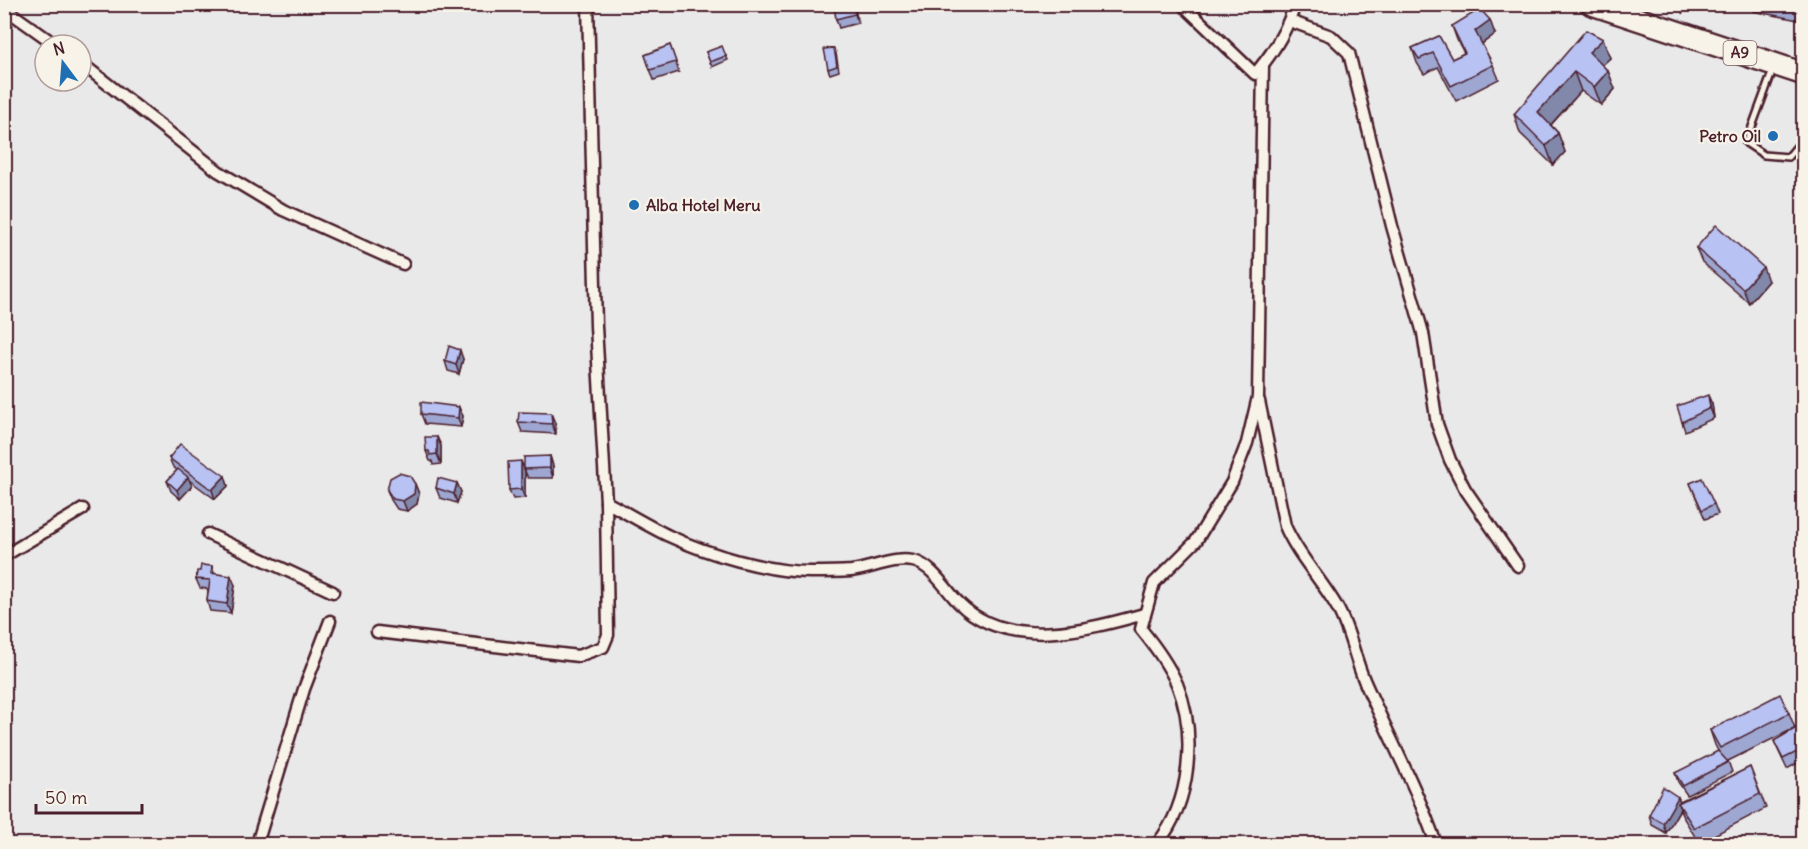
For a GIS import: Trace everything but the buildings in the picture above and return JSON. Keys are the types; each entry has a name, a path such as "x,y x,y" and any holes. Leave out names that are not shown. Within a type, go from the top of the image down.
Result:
{"highway":[{"name":"A9","path":"1592,4 1803,75"}],"street":[{"path":"377,632 578,656 603,647 608,636 606,502 596,326 588,4"},
{"path":"1182,4 1255,74 1277,46 1290,21 1295,4"},
{"path":"4,8 39,33"},
{"path":"1290,21 1331,36 1348,53 1423,333 1437,424 1450,460 1465,489 1518,566"},
{"path":"1263,64 1258,398 1285,526 1293,543 1336,606 1346,625 1364,680 1403,764 1436,844"},
{"path":"93,72 218,171 283,210 403,264"},
{"path":"1157,844 1178,806 1187,772 1188,739 1178,686 1159,652 1141,629 1144,614 1154,583 1196,541 1232,482 1247,443 1258,398"},
{"path":"606,502 670,536 710,551 768,566 806,572 851,571 911,560 928,569 967,612 988,623 1007,628 1057,633 1097,627 1144,614"},
{"path":"4,556 83,508"},
{"path":"208,534 333,591"},
{"path":"257,844 304,689 330,621"}],"lane":[{"path":"1775,65 1746,142 1764,154 1788,158 1803,138"}],"place":[{"name":"Petro Oil","path":"1773,136"},
{"name":"Alba Hotel Meru","path":"634,205"}]}
